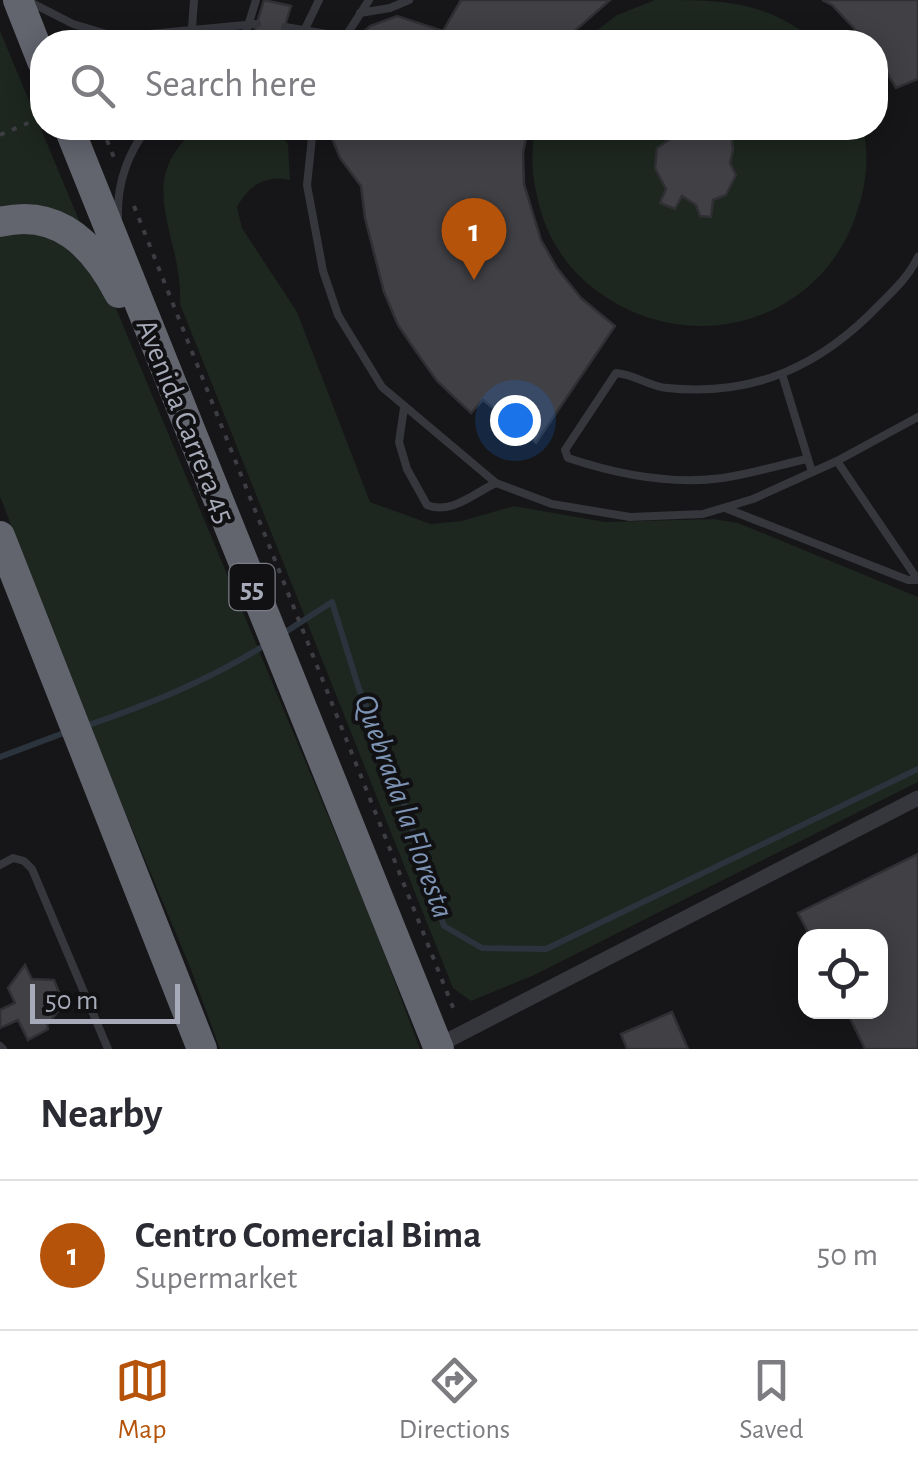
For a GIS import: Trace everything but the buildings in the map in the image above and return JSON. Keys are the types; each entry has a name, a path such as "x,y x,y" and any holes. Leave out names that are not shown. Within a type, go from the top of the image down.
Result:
{"highway":[{"path":"18,0 30,30"},
{"name":"Avenida Carrera 45","path":"74,140 189,429 446,1043"},
{"path":"0,222 34,220 64,227 96,255 189,429"},
{"path":"0,536 202,1049"}],"street":[{"path":"446,1043 918,798"}],"lane":[{"path":"27,0 93,30"},
{"path":"192,28 194,0"},
{"path":"249,30 256,0"},
{"path":"305,29 319,0"},
{"path":"350,30 369,0"},
{"path":"360,13 409,0"},
{"path":"175,30 253,23"},
{"path":"285,27 309,30"},
{"path":"120,256 117,188 138,140"},
{"path":"311,140 307,185 323,271 338,315 382,387 496,484 552,504 630,517 703,514 752,500 918,417"},
{"path":"808,459 720,478 652,478 600,468 565,454 616,374 664,388 722,388 782,374 804,365 849,336 914,274 918,257"},
{"path":"782,374 812,472"},
{"path":"404,408 400,442 407,469 427,504 443,509 496,484"},
{"path":"837,460 918,580"},
{"path":"725,508 908,580 918,580"},
{"path":"0,865 13,858 24,861 32,870 108,1049"}],"path":[{"path":"0,134 30,122"},
{"path":"107,140 446,1043"}],"shaded area":[{"path":"655,0 723,2 761,10 801,30 598,30 617,15"},
{"path":"0,31 30,103 30,140 46,140 372,921 420,1049 220,1049 190,967 63,664 0,496"},
{"path":"186,140 285,140 288,144 290,180 259,183 237,207 242,228 297,312 370,502 431,524 462,521 514,506 605,522 714,519 738,523 918,597 918,782 532,976 471,1001 453,988 180,304 163,189 167,168"},
{"path":"534,140 865,140 866,150 864,184 855,218 836,255 811,284 780,306 745,320 708,326 670,323 632,312 579,276 547,229 532,162"}],"waterway":[{"name":"Quebrada la Floresta","path":"284,633 332,602 444,926 482,948 546,949 918,769"},
{"name":"Quebrada la Floresta","path":"86,726 178,691 265,645"},
{"name":"Quebrada la Floresta","path":"0,757 69,731"}],"place":[{"name":"Centro Comercial Bima","path":"474,280"}]}
